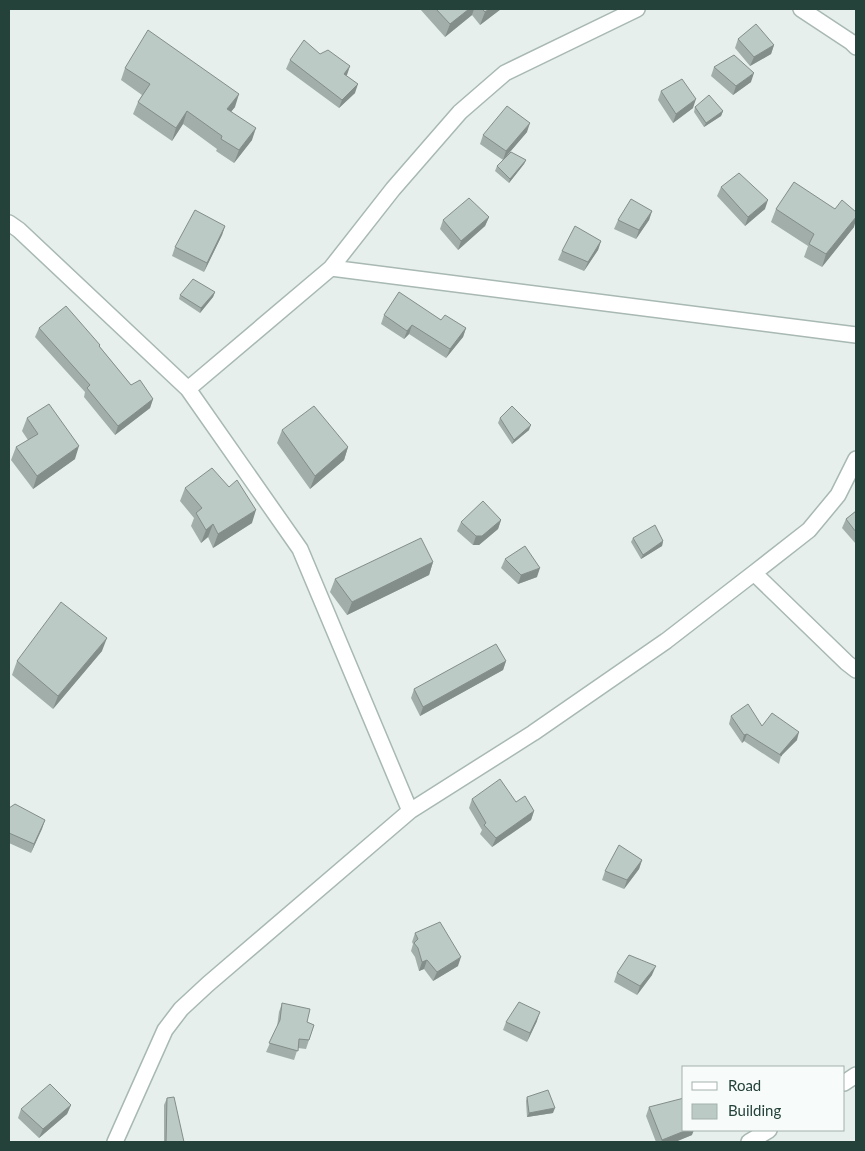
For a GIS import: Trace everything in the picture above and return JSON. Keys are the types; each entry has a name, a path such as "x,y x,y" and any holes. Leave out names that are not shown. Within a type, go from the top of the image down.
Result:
{"street":[{"path":"188,389 331,268 393,189 460,112 505,73 637,9"},
{"path":"801,9 856,46"},
{"path":"9,223 19,230 188,389 300,549 410,811"},
{"path":"331,268 856,336"},
{"path":"115,1142 165,1030 208,984 410,811 533,733 666,641 809,530 838,495 856,459"},
{"path":"754,574 856,670"},
{"path":"845,1081 856,1075"},
{"path":"749,1142 767,1131"}],"building":[{"path":"436,9 469,9 450,24"},
{"path":"756,24 774,45 754,57 738,39"},
{"path":"148,30 239,94 227,109 256,128 239,150 221,139 222,136 187,111 176,128 138,102 150,84 125,68"},
{"path":"304,40 320,54 328,50 350,66 344,74 358,84 342,100 290,60"},
{"path":"734,55 754,73 736,86 714,67"},
{"path":"682,79 696,99 676,114 661,91"},
{"path":"709,95 723,111 706,123 695,107"},
{"path":"507,106 530,123 506,151 483,135"},
{"path":"511,152 526,160 510,179 497,166"},
{"path":"739,173 768,200 748,217 721,187"},
{"path":"794,182 835,209 842,200 856,212 856,217 826,254 809,244 814,234 776,209"},
{"path":"469,198 489,217 461,241 443,220"},
{"path":"631,199 652,211 639,230 618,220"},
{"path":"195,210 225,226 207,263 175,247"},
{"path":"575,226 601,241 588,262 562,251"},
{"path":"193,279 215,292 201,308 180,295"},
{"path":"399,292 441,320 445,315 466,328 450,349 412,325 407,331 384,315"},
{"path":"66,306 131,385 140,380 153,399 118,426 87,388 90,385 39,328"},
{"path":"49,404 79,446 37,476 16,447 38,434 27,418"},
{"path":"314,406 348,447 315,476 282,430"},
{"path":"512,406 531,425 514,440 500,418"},
{"path":"212,468 229,487 237,480 256,510 218,534 213,524 206,530 196,513 202,508 185,488"},
{"path":"483,501 501,520 482,536 476,536 461,522"},
{"path":"856,511 856,532 846,519"},
{"path":"655,525 663,541 643,555 633,538"},
{"path":"421,538 433,562 352,602 335,579"},
{"path":"525,546 540,568 521,575 505,559"},
{"path":"61,602 107,638 58,696 17,661"},
{"path":"496,644 506,661 423,707 414,689"},
{"path":"748,704 762,726 772,713 799,732 780,754 782,756 747,734 744,735 731,716"},
{"path":"500,779 516,802 525,796 534,811 496,838 484,825 486,823 472,799"},
{"path":"15,804 45,820 34,844 9,833 9,808"},
{"path":"619,845 642,860 627,880 605,871"},
{"path":"440,922 461,957 437,972 427,960 422,962 418,948 414,943 418,939 415,933"},
{"path":"629,955 656,966 640,986 617,973"},
{"path":"519,1002 540,1012 530,1033 506,1022"},
{"path":"282,1003 310,1009 307,1022 314,1025 309,1040 299,1039 298,1051 269,1043 280,1020"},
{"path":"50,1084 71,1105 43,1129 21,1109"},
{"path":"548,1090 555,1108 529,1113 527,1097"},
{"path":"174,1097 184,1142 166,1142 167,1098"},
{"path":"682,1099 682,1131 684,1131 662,1140 649,1107"}]}
